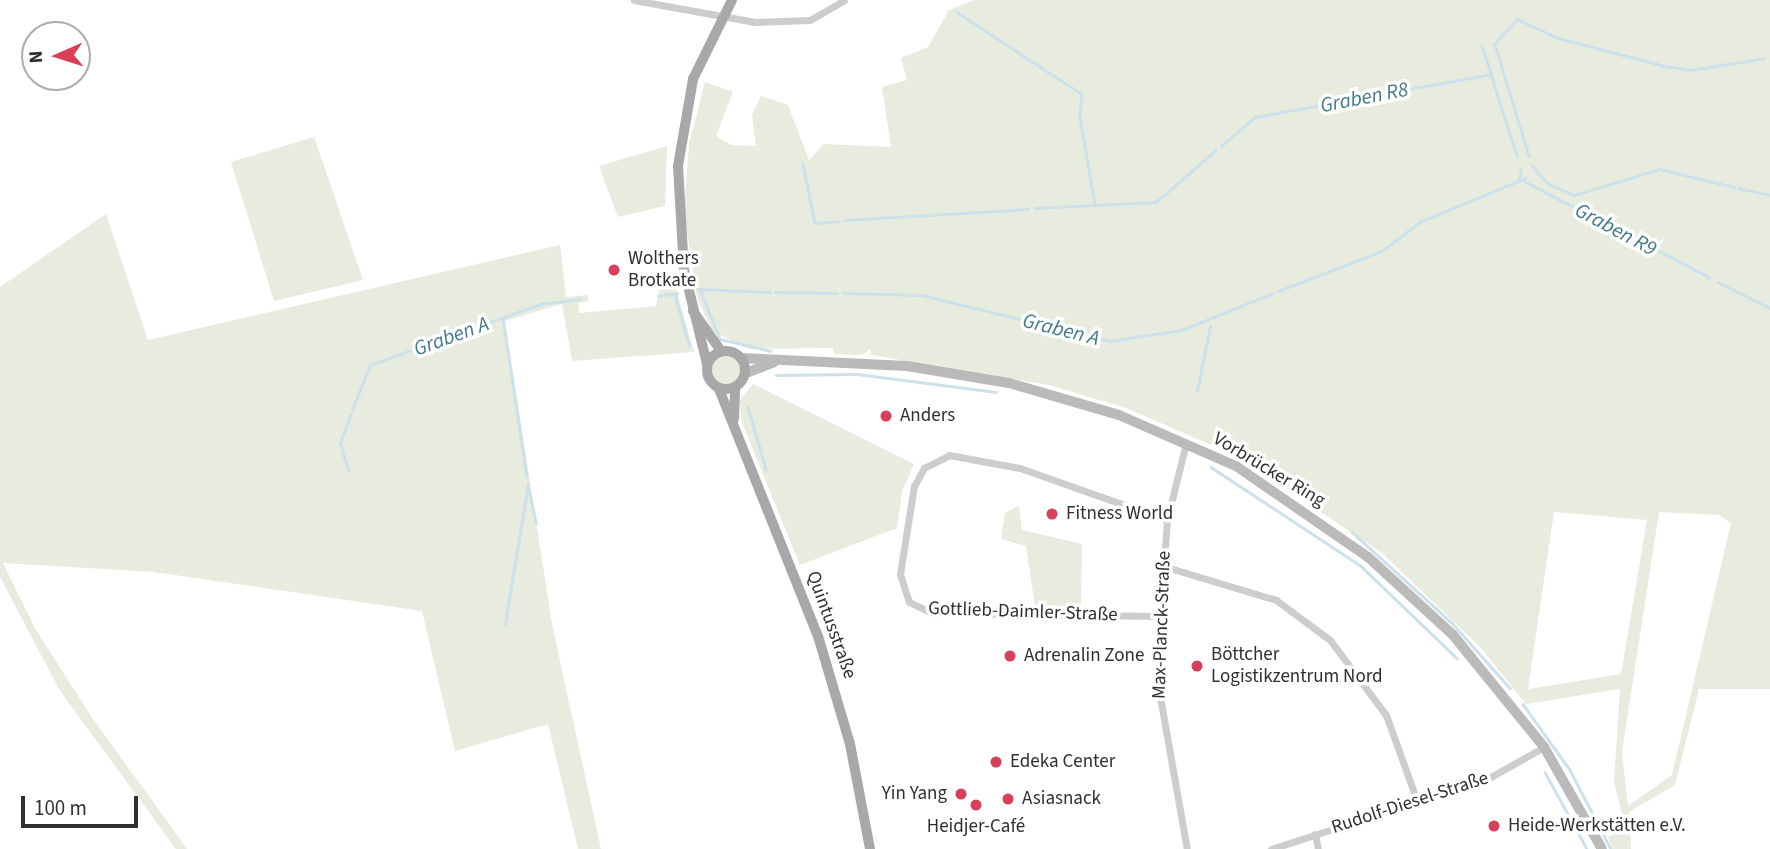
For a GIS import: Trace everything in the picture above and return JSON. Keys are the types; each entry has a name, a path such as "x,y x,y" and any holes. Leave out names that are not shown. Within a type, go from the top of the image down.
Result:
{"main road":[{"path":"693,311 721,351 741,358 746,373 736,387 719,388 707,376 708,364 693,311 677,216 681,135 693,79 732,0"},
{"path":"708,364 721,351"},
{"name":"Vorbrücker Ring","path":"741,358 875,363 974,376 1078,401 1186,442 1292,501 1385,572 1478,663 1544,747 1602,849"},
{"name":"Vorbrücker Ring","path":"746,373 775,361"},
{"name":"Quintusstraße","path":"734,419 736,387"},
{"name":"Quintusstraße","path":"719,388 734,419 836,692 870,849"}],"street":[{"path":"634,0 720,20 810,20 844,0"},
{"path":"675,9 676,0"},
{"name":"Max-Planck-Straße","path":"1186,442 1167,520 1156,698 1187,849"},
{"name":"Gottlieb-Daimler-Straße","path":"1159,616 932,613 908,602 900,574 914,486 924,468 950,455 1020,468 1167,520"},
{"path":"1163,566 1276,600 1330,640 1381,705 1417,801"},
{"name":"Rudolf-Diesel-Straße","path":"1271,849 1489,778 1544,747"},
{"path":"1315,834 1318,849"}],"shaded area":[{"path":"975,0 1770,0 1770,689 1699,689 1675,785 1629,812 1631,849 1612,849 1608,837 1626,829 1614,782 1620,689 1526,704 1480,647 1382,553 1239,457 1126,408 1049,385 871,355 871,349 862,355 834,354 833,348 749,349 712,331 697,297 684,211 689,144 705,82 733,92 716,136 731,145 756,146 752,115 761,96 788,105 809,160 824,144 891,147 882,87 907,80 901,58 928,47 949,10","holes":["1554,512 1647,520 1621,674 1528,689","1659,512 1719,515 1731,523 1672,775 1628,806 1622,752"]},
{"path":"314,137 363,280 274,301 231,162"},
{"path":"667,146 665,206 618,217 599,166"},
{"path":"106,214 148,340 560,245 566,297 588,295 588,301 578,303 579,313 656,306 660,286 674,282 694,352 572,361 562,304 505,321 552,624 601,849 578,849 548,724 455,751 422,611 154,572 3,563 36,630 91,716 187,849 176,849 60,691 0,577 0,287"},
{"path":"726,355 737,359 741,370 737,381 726,385 715,381 711,370 715,359"},
{"path":"753,384 914,464 902,492 897,528 800,565 742,423 739,401"},
{"path":"1019,506 1022,530 1082,544 1081,607 1035,606 1026,546 1001,539 1005,513"}],"waterway":[{"path":"957,12 1082,94 1080,117 1095,205"},
{"name":"Graben R8","path":"1493,45 1517,19 1558,38 1665,66 1691,70 1764,58"},
{"path":"1495,44 1529,156"},
{"name":"Graben R8","path":"1221,146 1255,117 1491,74 1482,48"},
{"path":"1491,74 1517,156"},
{"name":"Graben R8","path":"1035,208 1156,202 1216,150"},
{"name":"Graben R8","path":"803,164 815,223 838,221"},
{"name":"Graben A","path":"1532,165 1547,183 1574,195 1660,169 1734,187"},
{"path":"1519,180 1521,170"},
{"name":"Graben A","path":"1278,291 1382,251 1420,222 1525,178"},
{"name":"Graben R9","path":"1522,180 1709,277"},
{"name":"Graben A","path":"1738,188 1770,195"},
{"name":"Graben R8","path":"844,220 1028,209"},
{"name":"Graben R9","path":"1718,282 1770,308"},
{"name":"Graben A","path":"698,289 770,292"},
{"path":"700,289 720,339 771,351"},
{"name":"Graben A","path":"775,292 837,293"},
{"name":"Graben A","path":"658,296 677,293"},
{"name":"Graben A","path":"843,293 922,295 1109,341 1182,330 1273,293"},
{"path":"675,294 689,345"},
{"name":"Graben A","path":"352,410 370,365 540,304 580,299"},
{"path":"503,318 527,477"},
{"path":"1197,391 1210,326"},
{"path":"776,375 857,374 996,392"},
{"path":"748,407 766,469"},
{"name":"Graben A","path":"348,470 340,443 350,415"},
{"path":"1211,467 1361,566 1457,658"},
{"path":"505,624 528,484"},
{"path":"529,489 536,523"},
{"path":"1352,532 1453,624 1510,688"},
{"path":"1523,704 1570,770 1611,849"},
{"path":"1545,772 1587,849"}],"place":[{"name":"Wolthers Brotkate","path":"614,270"},
{"name":"Anders","path":"886,416"},
{"name":"Fitness World","path":"1052,514"},
{"name":"Adrenalin Zone","path":"1010,656"},
{"name":"Böttcher Logistikzentrum Nord","path":"1197,666"},
{"name":"Edeka Center","path":"996,762"},
{"name":"Yin Yang","path":"961,794"},
{"name":"Asiasnack","path":"1008,799"},
{"name":"Heidjer-Café","path":"976,805"},
{"name":"Heide-Werkstätten e.V.","path":"1494,826"}]}
